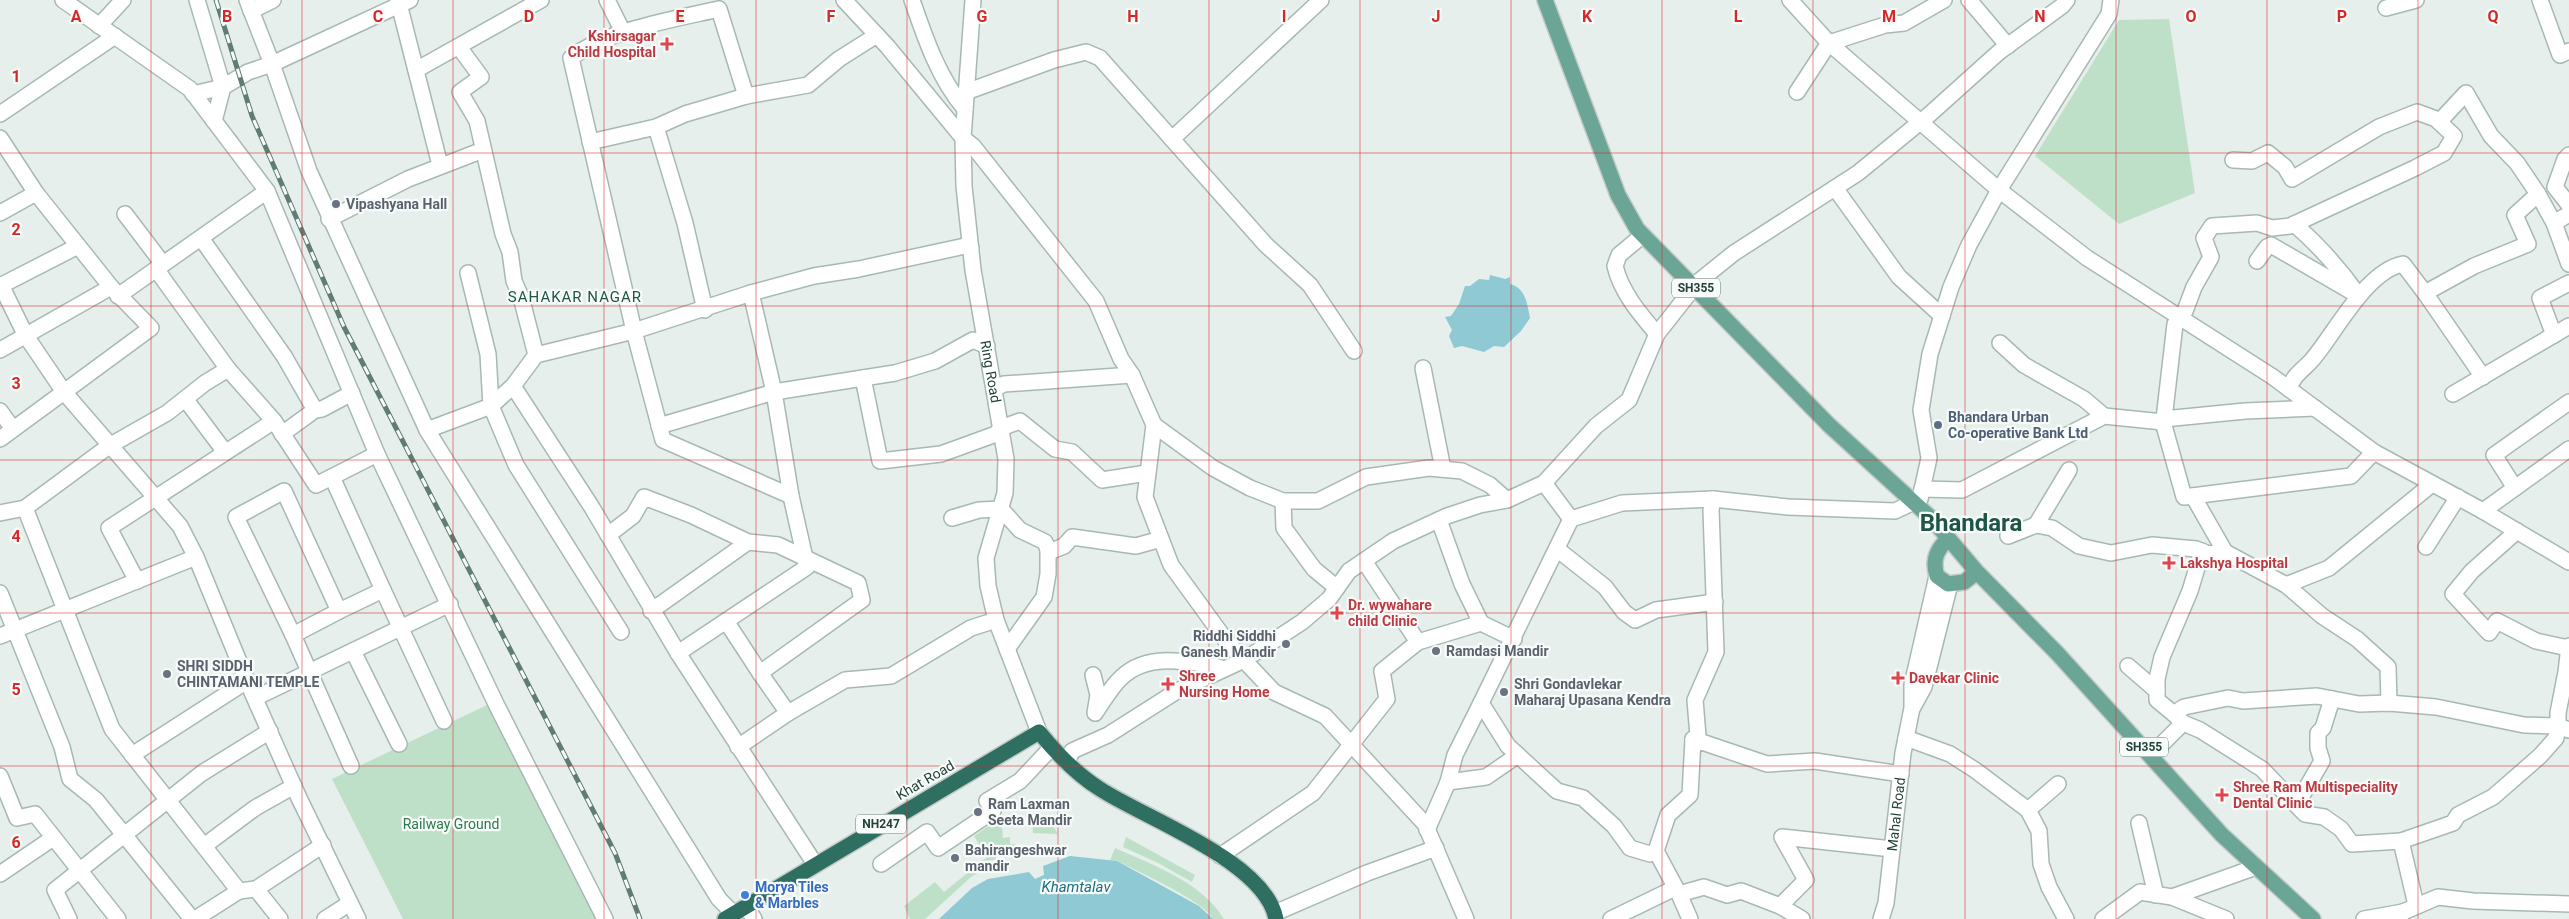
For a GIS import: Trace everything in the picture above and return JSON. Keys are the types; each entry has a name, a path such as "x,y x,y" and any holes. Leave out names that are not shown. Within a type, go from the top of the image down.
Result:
{"highway":[{"name":"Khat Road","path":"735,916 815,864 1039,732"},
{"path":"1039,732 1067,763 1099,789 1242,870 1258,886 1275,916"}],"main road":[{"name":"SH355","path":"1545,0 1618,195 1643,235 1829,425 1918,495 1948,539 1977,572 2057,653 2151,755 2222,836 2313,919"},
{"path":"1948,539 1938,549 1934,566 1936,576 1942,582 1950,584 1964,582 1977,572"}],"street":[{"path":"63,0 193,94 267,192 377,454 497,706 605,919"},
{"path":"99,26 123,0"},
{"path":"197,0 223,87 214,121"},
{"path":"273,0 249,6 272,64 308,171 427,430 719,899 735,916"},
{"path":"416,70 541,0"},
{"path":"607,0 624,34"},
{"path":"844,0 877,35 963,138 973,146 1096,301 1121,359 1132,375 1154,425 1213,468 1250,488 1283,501 1318,501 1366,477 1429,468 1462,471 1490,485 1507,500"},
{"path":"912,0 923,33 951,93 965,109"},
{"name":"Ring Road","path":"973,0 963,138 964,186 970,248 1006,459 1005,493 986,558 988,586 996,620 1039,732"},
{"path":"1172,139 1320,0"},
{"path":"1790,0 1829,43 1919,123 2087,258 2181,317 2289,389 2374,452 2483,511 2569,562"},
{"path":"1796,92 1829,43 1885,25 1904,23 1944,0"},
{"path":"1969,0 2008,46"},
{"path":"1067,763 1072,751 1102,738 1178,691 1244,660 1302,622 1329,599 1349,571 1393,541 1439,520 1480,505 1507,500 1544,483 1596,426 1630,400 1657,334 1695,287 1734,253 1858,173 2008,46 2062,6 2067,0"},
{"path":"2386,8 2416,0"},
{"path":"2540,0 2560,54 2569,52"},
{"path":"193,94 223,87 248,72 272,64 403,2 416,70 440,165"},
{"path":"1918,495 1929,458 1921,410 1930,354 1942,316 1969,245 2000,190 2109,14 2107,2"},
{"path":"746,96 719,8 624,34 585,47 571,58 634,331 663,440 791,496"},
{"path":"590,142 656,128 685,114 746,96 808,85 839,59 877,35"},
{"path":"0,114 115,36"},
{"path":"460,47 481,77 460,92 477,121 503,234 510,252 514,281 521,297 536,355"},
{"path":"966,92 1054,60 1086,52 1100,58 1266,245 1310,286 1354,351"},
{"path":"2439,122 2466,93 2491,136 2517,163 2538,194 2554,223 2569,264"},
{"path":"2234,160 2252,161 2268,153 2285,167 2292,179 2379,127 2417,112 2439,122 2454,136 2444,153 2294,224 2272,228 2257,223 2212,226 2204,238 2211,257 2181,317 2175,324 2163,421 2184,497 2351,476 2374,452"},
{"path":"656,128 685,223 704,310"},
{"path":"0,138 36,193 78,246 115,292 151,328 0,438"},
{"path":"329,219 440,165 483,150"},
{"path":"2569,155 2565,159 2555,187 2569,205"},
{"path":"1835,188 1899,277 1942,316"},
{"path":"0,350 160,267 267,192"},
{"path":"0,213 36,193"},
{"path":"2425,293 2474,266 2528,244 2515,215 2538,194"},
{"path":"125,214 228,370 274,421 316,485 377,454"},
{"path":"2554,223 2569,214"},
{"path":"2294,224 2319,245 2336,264 2359,296"},
{"path":"1643,235 1619,255 1615,266 1623,288 1640,314 1657,334"},
{"path":"201,238 284,356 315,410"},
{"path":"2257,261 2267,247 2271,245 2359,296"},
{"path":"78,246 0,286 26,336 64,392 180,526 196,557 247,681 294,786 358,919"},
{"path":"427,430 491,406 514,386 536,355 634,331 814,276 860,269 965,246 970,248"},
{"path":"2289,389 2292,379 2312,360 2359,296 2392,266 2403,264 2483,377"},
{"path":"468,274 488,354 491,406 516,465 621,632"},
{"path":"2554,335 2540,298 2569,283"},
{"path":"678,653 807,567 791,496 774,392 751,294"},
{"path":"2453,394 2569,326"},
{"path":"659,426 774,392 896,373 936,361 973,340 987,346"},
{"path":"2000,343 2024,365 2084,398 2104,416"},
{"path":"1423,368 1443,469"},
{"path":"0,513 26,508 109,446 186,400 205,384 228,370"},
{"path":"994,389 1004,384 1132,375"},
{"path":"863,378 880,461 941,454 996,434 1001,428 1020,421 1056,449 1072,452 1102,480 1147,473"},
{"path":"514,386 608,535 651,611 815,864"},
{"path":"282,434 315,410 322,409 352,393"},
{"path":"186,400 225,452"},
{"path":"2515,488 2494,455 2569,402"},
{"path":"1427,830 1448,782 1455,756 1514,639 1571,519 1622,503 1685,502 1713,499 1788,508 1896,511 1918,495 1962,490 2104,416 2163,421 2245,411 2315,408"},
{"path":"0,411 13,429"},
{"path":"137,581 109,528 274,421"},
{"path":"1154,425 1145,498 1171,565 1227,642 1274,692 1325,716 1354,744 1425,824 1466,919"},
{"path":"2483,511 2569,449"},
{"path":"2036,525 2069,470"},
{"path":"332,477 444,721"},
{"path":"1544,483 1571,519"},
{"path":"2285,584 2329,568 2432,484"},
{"path":"339,611 284,491 236,517 293,635 351,766"},
{"path":"2193,496 2225,552 2285,584 2322,616 2357,639 2388,667 2389,703"},
{"path":"608,535 633,516 644,497 691,515 748,542 778,544 858,582 862,600 760,673"},
{"path":"2426,547 2458,497"},
{"path":"1693,739 1698,736 1695,700 1716,652 1711,510 1713,499"},
{"path":"1283,501 1284,528 1314,569 1337,588"},
{"path":"26,508 112,729 239,891"},
{"path":"952,518 979,510 1001,509 1020,530 1045,542 1048,551 1048,574 1044,598 1007,649"},
{"path":"1439,520 1462,584 1481,623 1514,639"},
{"path":"2008,536 2036,525 2052,528 2079,546 2111,553 2152,545 2202,551 2208,554 2225,552"},
{"path":"2517,531 2472,571 2453,594 2489,633 2497,621 2536,641 2569,647 2558,713 2564,728"},
{"path":"1048,551 1064,546 1072,537 1136,546 1161,539"},
{"path":"651,611 748,542"},
{"path":"1557,549 1605,587 1624,612 1635,620 1656,610 1715,602"},
{"path":"2202,551 2190,591 2162,657 2157,700 2179,718 2262,769 2305,814 2324,817 2341,829 2352,844 2401,842 2452,823 2458,816 2493,797 2540,756 2564,728"},
{"path":"0,636 196,557"},
{"path":"1364,561 1418,642"},
{"name":"Mahal Road","path":"1881,919 1886,903 1901,774 1912,708 1912,685 1936,576"},
{"name":"Mahal Road","path":"1912,708 1924,687 1950,584"},
{"path":"293,635 383,590"},
{"path":"0,592 62,747 70,779 96,800 194,919 239,891 256,889 323,845"},
{"path":"255,698 450,604"},
{"path":"738,747 788,713 845,680 891,676 970,628 996,620"},
{"path":"726,621 788,713"},
{"path":"1220,856 1313,793 1354,744 1387,699 1382,671 1418,642 1481,623"},
{"path":"353,651 399,744"},
{"path":"1095,713 1118,681 1137,666 1157,660 1215,666 1224,669"},
{"path":"2128,666 2157,691"},
{"path":"1093,675 1098,695 1095,713 1102,738"},
{"path":"132,755 247,681"},
{"path":"2151,755 2179,718 2184,707 2228,698 2243,701 2317,696 2359,704 2389,703 2436,707 2524,725 2564,728"},
{"path":"2301,810 2300,799 2322,761 2318,748 2318,733 2323,728 2332,699"},
{"path":"1481,703 1508,746 1557,791 1583,798 1614,826 1630,848 1650,854 1656,851 1668,814 1690,794 1693,739"},
{"path":"69,919 55,890 202,774 270,731"},
{"path":"1906,738 1950,754 1975,770 2028,810 2039,831 2041,864 2049,887 2066,919"},
{"path":"1693,739 1766,764 1815,761 1901,774"},
{"path":"881,864 927,832 938,848 996,816 987,801 1016,783 1052,748"},
{"path":"1448,782 1486,777 1518,755"},
{"path":"0,776 17,818 35,814 78,871 118,919"},
{"path":"2028,810 2058,784"},
{"path":"204,846 255,808 294,786"},
{"path":"2139,823 2156,894"},
{"path":"1780,906 1806,880 1782,837 1892,849"},
{"path":"0,874 53,838"},
{"path":"2401,842 2406,912"},
{"path":"1275,916 1367,873 1436,848"},
{"path":"1656,851 1690,919"},
{"path":"2172,897 2256,867"},
{"path":"1611,919 1677,891 1704,887 1727,895 1741,891 1780,906 1802,919"},
{"path":"256,889 280,919"},
{"path":"2104,919 2140,892 2172,897 2226,919"},
{"path":"2364,919 2406,912 2438,897 2473,901 2569,904"},
{"path":"325,919 350,903"}],"green space":[{"path":"2169,19 2195,193 2119,224 2035,156 2119,20"},
{"name":"Railway Ground","path":"487,705 597,919 403,919 332,779"},
{"path":"1032,818 1049,819 1058,834 1033,833"},
{"path":"997,820 1002,826 1003,838 1010,837 1010,844 1017,845 1016,851 996,850 996,859 987,861 988,867 971,877 925,919 910,919 904,906 935,882 944,892 987,857 974,836"},
{"path":"1126,837 1195,875 1192,882 1158,863 1123,847"},
{"path":"1115,848 1160,868 1190,885 1215,906 1224,919 1213,919 1207,912 1184,895 1117,861 1110,860"}],"water":[{"path":"1490,275 1505,279 1510,277 1510,284 1519,289 1525,297 1530,318 1521,331 1504,347 1494,346 1484,352 1462,346 1454,348 1449,336 1452,330 1445,317 1451,316 1459,304 1465,286 1470,286 1479,279 1489,280"},
{"name":"Khamtalav","path":"1070,856 1117,861 1199,906 1213,919 939,919 972,888 988,879 1029,872 1035,879 1044,875 1043,866"}],"railway":[{"path":"216,0 252,116 344,327 615,853 640,919"}],"place":[{"name":"Kshirsagar Child Hospital","path":"667,44"},
{"name":"Vipashyana Hall","path":"336,204"},
{"name":"Bhandara Urban Co-operative Bank Ltd","path":"1938,425"},
{"name":"Lakshya Hospital","path":"2169,563"},
{"name":"Dr. wywahare child Clinic","path":"1337,613"},
{"name":"Riddhi Siddhi Ganesh Mandir","path":"1286,644"},
{"name":"Ramdasi Mandir","path":"1436,651"},
{"name":"SHRI SIDDH CHINTAMANI TEMPLE","path":"167,674"},
{"name":"Davekar Clinic","path":"1898,678"},
{"name":"Shree Nursing Home","path":"1168,684"},
{"name":"Shri Gondavlekar Maharaj Upasana Kendra","path":"1504,692"},
{"name":"Shree Ram Multispeciality Dental Clinic","path":"2222,795"},
{"name":"Ram Laxman Seeta Mandir","path":"978,812"},
{"name":"Bahirangeshwar mandir","path":"955,858"},
{"name":"Morya Tiles & Marbles","path":"745,895"}],"district":[{"name":"SAHAKAR NAGAR","path":"575,297"},
{"name":"Bhandara","path":"1971,523"}]}
